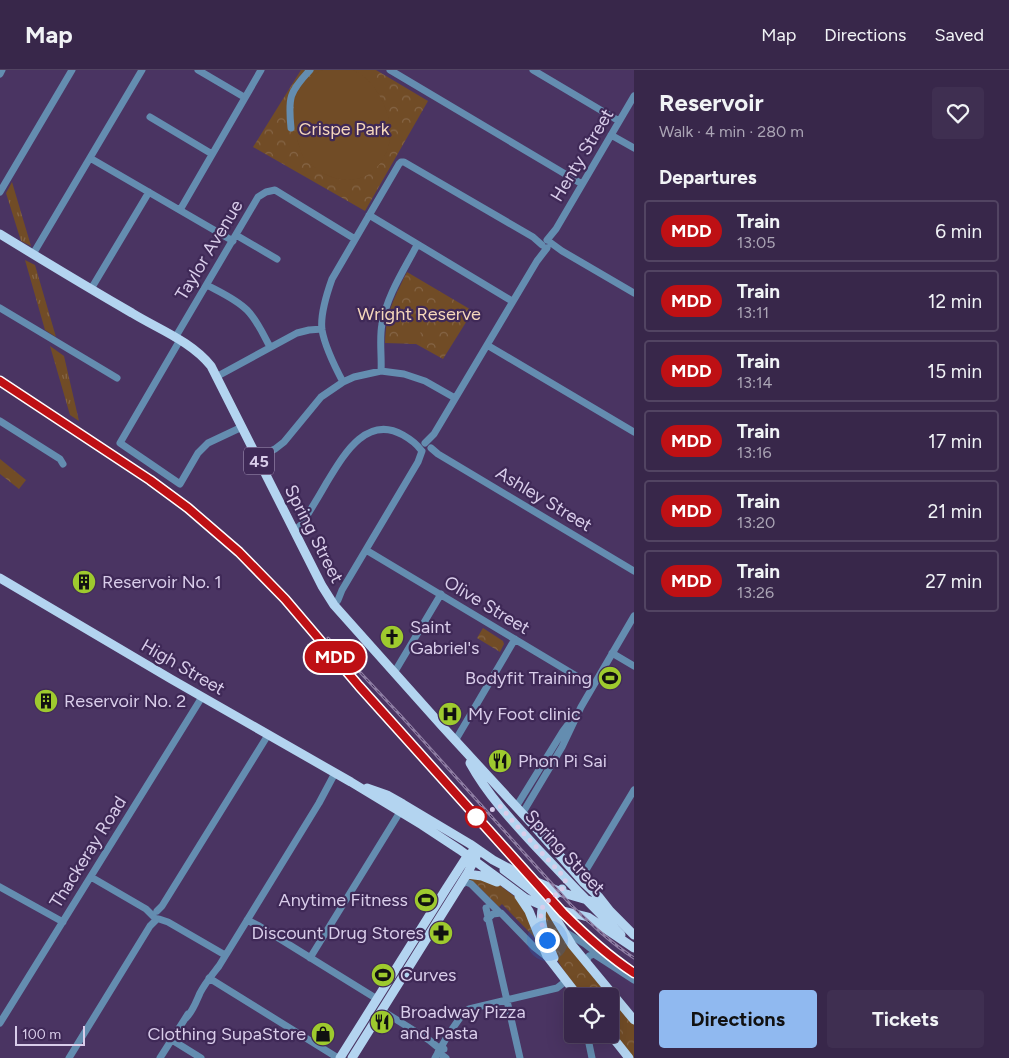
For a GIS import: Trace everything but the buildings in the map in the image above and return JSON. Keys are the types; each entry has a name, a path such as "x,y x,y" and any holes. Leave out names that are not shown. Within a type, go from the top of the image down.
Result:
{"main road":[{"name":"Spring Street","path":"0,234 203,356 211,366 322,586 332,602 463,749 480,773 491,795 513,821 565,878 634,948"},
{"name":"High Street","path":"0,578 336,774 384,798 403,804 478,849 546,906"},
{"name":"Spring Street","path":"480,773 520,811 610,911"},
{"name":"High Street","path":"384,798 400,812 471,858 530,901 592,919 634,948"},
{"path":"513,821 520,811"},
{"path":"533,825 530,829 531,832 550,855 558,870"},
{"path":"339,1058 439,909 460,885 467,874 472,852 478,849"},
{"path":"352,1058 471,858"},
{"name":"High Street","path":"493,860 526,878 560,892 599,903 610,911 634,935"},
{"path":"467,874 482,876 512,888 520,896 529,911 543,949 571,988"},
{"path":"558,970 547,940 541,915 546,906 560,892 565,884 565,878"},
{"path":"562,927 562,917 566,914 579,912 588,905 589,894 585,884"},
{"path":"546,906 562,927 572,945 634,1020"},
{"path":"375,1002 383,1007"},
{"path":"617,1043 629,1058"}],"street":[{"path":"0,74 2,70"},
{"path":"0,192 72,70"},
{"path":"33,254 142,70"},
{"path":"198,70 244,97"},
{"path":"180,210 261,70"},
{"path":"291,128 290,99 294,89 310,70"},
{"path":"390,70 582,184"},
{"path":"533,70 619,121"},
{"name":"Henty Street","path":"332,602 342,590 366,550 634,96"},
{"path":"150,117 212,154"},
{"path":"611,135 634,148"},
{"path":"90,158 180,210 277,259"},
{"path":"343,382 334,365 322,329 326,297 332,280 401,162 634,293"},
{"name":"Taylor Avenue","path":"242,427 208,444 198,453 180,484 120,443 207,284 258,197 266,192 275,190 355,239"},
{"path":"91,289 149,192"},
{"path":"368,216 512,301"},
{"path":"381,371 382,325 388,300 398,278 418,245"},
{"path":"207,284 235,300 246,309 258,323 270,347"},
{"path":"0,308 117,378"},
{"path":"216,377 297,333 322,329"},
{"path":"487,345 634,432"},
{"path":"257,457 275,449 284,442 316,401 343,382 354,377 381,371 404,374 425,381 455,398"},
{"path":"0,421 60,459 63,464"},
{"name":"Ashley Street","path":"294,531 301,525 346,451 361,438 374,431 387,430 400,434 438,454 634,571"},
{"name":"Olive Street","path":"366,550 593,686"},
{"path":"394,673 441,594"},
{"path":"520,811 563,730 581,707 634,616"},
{"path":"455,741 515,639"},
{"path":"612,653 634,666"},
{"name":"Thackeray Road","path":"0,1024 202,697"},
{"path":"69,1058 268,735"},
{"path":"160,1058 186,1018 195,999 214,969 224,958 330,787 336,774"},
{"path":"586,870 634,790"},
{"path":"310,958 400,812"},
{"path":"90,877 158,914 224,958"},
{"path":"460,885 466,882 471,884 534,947 549,959"},
{"path":"0,887 62,922"},
{"path":"486,908 520,1058"},
{"path":"487,919 493,914 500,913"},
{"path":"247,919 310,958 375,1002"},
{"path":"562,927 591,948 607,963"},
{"path":"586,962 589,956 593,954 634,980"},
{"path":"210,978 339,1058"},
{"path":"383,1007 430,1040 440,1053 464,1012 469,1009 556,988 566,981"},
{"path":"172,1040 201,1058"},
{"path":"589,1043 592,1058"}],"green space":[{"name":"Crispe Park","path":"301,70 376,70 428,101 365,211 253,147"},
{"path":"323,70 356,71 374,87 385,107 390,128 390,138 384,158 371,173 356,179 341,179 318,170 304,158 298,144 294,119 297,93 307,80"},
{"path":"12,182 31,246 21,241 6,193"},
{"path":"25,260 35,265 56,337 45,330"},
{"name":"Wright Reserve","path":"407,272 473,311 443,359 416,344 385,343 387,323 392,306"},
{"path":"409,320 421,321 420,344 409,344"},
{"path":"50,346 64,356 79,421 70,415"},
{"path":"0,459 26,480 19,489 0,474"},
{"path":"483,628 503,641 504,644 500,652 477,638"},
{"path":"470,877 498,884 518,899 524,908 535,938 502,904 499,907 477,885 467,880"},
{"path":"547,910 607,988 577,988 568,977 559,963 549,940 545,913"},
{"path":"619,1004 634,1024 634,1058 631,1058 619,1043"}],"railway":[{"path":"0,381 150,480 208,524 239,552 285,599 359,686 563,913 597,945 634,973"},
{"path":"328,638 571,905 609,940 634,958"}],"train":[{"name":"MDD","path":"0,381 135,469 188,508 239,552 285,599 418,753 563,913 603,950 634,973"}],"place":[{"name":"Reservoir No. 1","path":"84,582"},
{"name":"Saint Gabriel's","path":"392,637"},
{"name":"Bodyfit Training","path":"610,678"},
{"name":"Reservoir No. 2","path":"46,701"},
{"name":"My Foot clinic","path":"450,714"},
{"name":"Phon Pi Sai","path":"500,761"},
{"name":"Anytime Fitness","path":"426,900"},
{"name":"Discount Drug Stores","path":"441,933"},
{"name":"Curves","path":"383,975"},
{"name":"Broadway Pizza and Pasta","path":"382,1022"},
{"name":"Clothing SupaStore","path":"323,1034"}],"route":[{"path":"476,817 500,806 565,878 566,882 560,892 546,902 542,911 542,921 547,940"}]}
